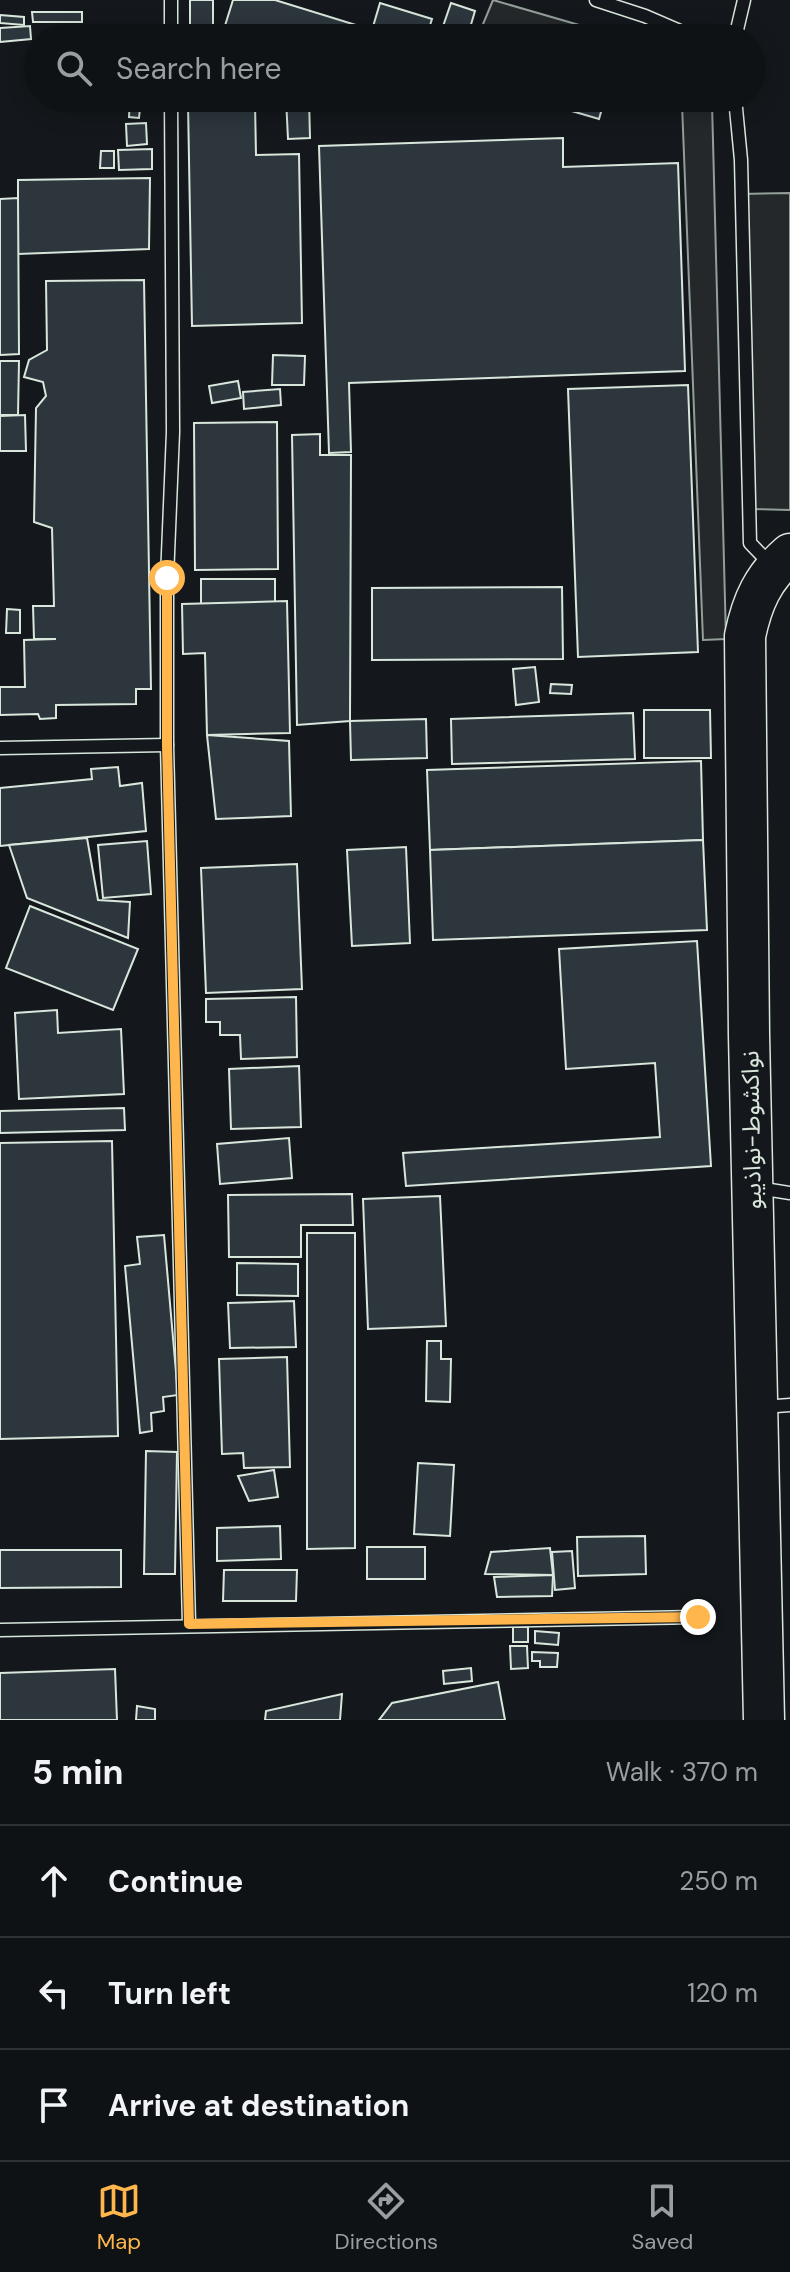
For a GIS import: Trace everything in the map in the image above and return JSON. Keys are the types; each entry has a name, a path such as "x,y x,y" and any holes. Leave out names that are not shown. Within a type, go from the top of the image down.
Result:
{"main road":[{"name":"نواكشوط-نواذيبو","path":"764,1720 773,1406 771,1190 745,636 759,590 782,561"}],"lane":[{"path":"171,0 171,24"},
{"path":"596,0 664,24"},
{"path":"738,24 744,0"},
{"path":"171,112 173,432 167,578 167,745 189,1624"},
{"path":"736,112 741,160 750,543 782,561"},
{"path":"0,748 167,745"},
{"path":"0,1630 189,1624 698,1617"}],"shaded area":[{"path":"493,0 576,24 483,24"},
{"path":"682,112 712,112 726,639 703,640"},
{"path":"790,193 790,510 749,509 741,194"}],"building":[{"path":"190,0 213,0 213,24 190,24"},
{"path":"233,0 275,0 353,24 226,24"},
{"path":"380,3 432,19 430,24 374,24"},
{"path":"451,3 475,11 471,24 444,24"},
{"path":"32,12 82,12 82,22 33,22"},
{"path":"0,15 24,17 24,25 0,23"},
{"path":"24,26 24,40 0,42 0,28"},
{"path":"129,112 140,112 139,118 129,117"},
{"path":"188,112 255,112 256,155 299,154 302,323 192,326"},
{"path":"287,112 309,112 310,138 288,139"},
{"path":"575,112 601,112 599,119"},
{"path":"146,123 147,144 127,146 126,124"},
{"path":"563,138 563,167 678,163 685,371 349,383 351,452 329,453 319,146"},
{"path":"152,149 152,169 119,170 118,150"},
{"path":"101,151 114,151 114,168 100,168"},
{"path":"150,178 149,249 18,254 18,180"},
{"path":"18,198 19,354 0,355 0,199"},
{"path":"144,280 151,689 136,689 136,704 56,705 56,718 40,719 38,714 0,715 0,687 25,687 24,640 56,639 34,639 33,606 54,606 52,528 34,522 36,408 46,396 43,382 24,377 29,360 47,350 46,281"},
{"path":"273,355 305,356 304,385 272,385"},
{"path":"0,361 19,361 18,415 0,415"},
{"path":"238,381 241,398 212,403 209,386"},
{"path":"688,385 698,652 578,657 568,389"},
{"path":"280,389 281,405 244,409 243,392"},
{"path":"25,415 26,451 0,451 0,416"},
{"path":"277,422 278,569 195,570 194,423"},
{"path":"320,434 320,455 351,455 350,721 297,725 292,435"},
{"path":"201,579 275,579 275,604 201,604"},
{"path":"562,587 563,659 372,660 372,588"},
{"path":"287,601 290,733 207,735 205,653 183,654 182,604"},
{"path":"7,609 20,610 20,633 6,633"},
{"path":"535,667 539,702 516,705 513,669"},
{"path":"551,684 572,685 571,694 550,693"},
{"path":"644,710 710,710 711,758 644,758"},
{"path":"633,713 635,759 452,764 451,719"},
{"path":"426,719 427,758 351,760 350,721"},
{"path":"207,735 289,741 291,816 216,819"},
{"path":"701,761 703,840 430,850 427,770"},
{"path":"118,767 120,786 142,783 146,831 0,846 0,788 92,779 91,769"},
{"path":"87,838 98,900 130,902 128,938 27,898 9,845"},
{"path":"703,840 707,930 433,940 430,850"},
{"path":"147,841 151,894 103,898 98,845"},
{"path":"406,847 410,943 352,946 347,850"},
{"path":"297,864 302,989 206,993 201,868"},
{"path":"30,906 138,949 113,1010 6,968"},
{"path":"697,941 711,1166 406,1186 403,1153 660,1137 655,1063 566,1069 559,949"},
{"path":"296,997 297,1057 241,1059 240,1035 220,1035 220,1022 206,1022 206,999"},
{"path":"57,1010 58,1033 121,1029 124,1094 19,1099 15,1013"},
{"path":"299,1066 301,1127 231,1129 229,1069"},
{"path":"124,1108 125,1130 0,1133 0,1111"},
{"path":"289,1138 292,1178 220,1184 217,1144"},
{"path":"112,1141 118,1436 0,1439 0,1143"},
{"path":"352,1194 353,1225 301,1225 301,1257 229,1257 228,1195"},
{"path":"440,1196 446,1326 368,1329 363,1199"},
{"path":"307,1233 355,1233 355,1548 307,1549"},
{"path":"164,1235 178,1395 163,1397 164,1411 151,1413 152,1431 140,1433 125,1266 140,1264 137,1237"},
{"path":"237,1263 298,1264 298,1296 237,1295"},
{"path":"294,1301 296,1347 230,1348 228,1303"},
{"path":"427,1341 441,1341 441,1359 451,1359 450,1402 426,1401"},
{"path":"287,1357 290,1467 244,1468 243,1453 222,1454 219,1359"},
{"path":"146,1451 177,1452 175,1574 144,1574"},
{"path":"418,1463 454,1465 450,1536 414,1534"},
{"path":"274,1470 278,1497 249,1501 238,1476"},
{"path":"280,1526 281,1559 217,1561 217,1528"},
{"path":"645,1536 646,1574 578,1576 577,1537"},
{"path":"367,1547 425,1547 425,1579 367,1579"},
{"path":"550,1548 553,1575 485,1574 491,1552"},
{"path":"0,1550 121,1550 121,1587 0,1588"},
{"path":"572,1551 575,1588 555,1590 552,1552"},
{"path":"224,1570 297,1570 296,1601 223,1601"},
{"path":"553,1575 552,1596 497,1597 494,1577"},
{"path":"513,1627 528,1627 528,1642 513,1642"},
{"path":"535,1631 559,1633 558,1645 535,1643"},
{"path":"510,1646 527,1646 528,1668 511,1669"},
{"path":"532,1652 558,1653 557,1667 540,1667 540,1661 532,1661"},
{"path":"471,1668 472,1681 444,1684 443,1671"},
{"path":"115,1669 117,1720 0,1720 0,1673"},
{"path":"498,1682 505,1720 379,1720 392,1703"},
{"path":"342,1694 340,1720 265,1720 266,1711"},
{"path":"137,1706 155,1709 155,1720 136,1720"}],"route":[{"path":"167,578 167,745 189,1624 698,1617"}]}
